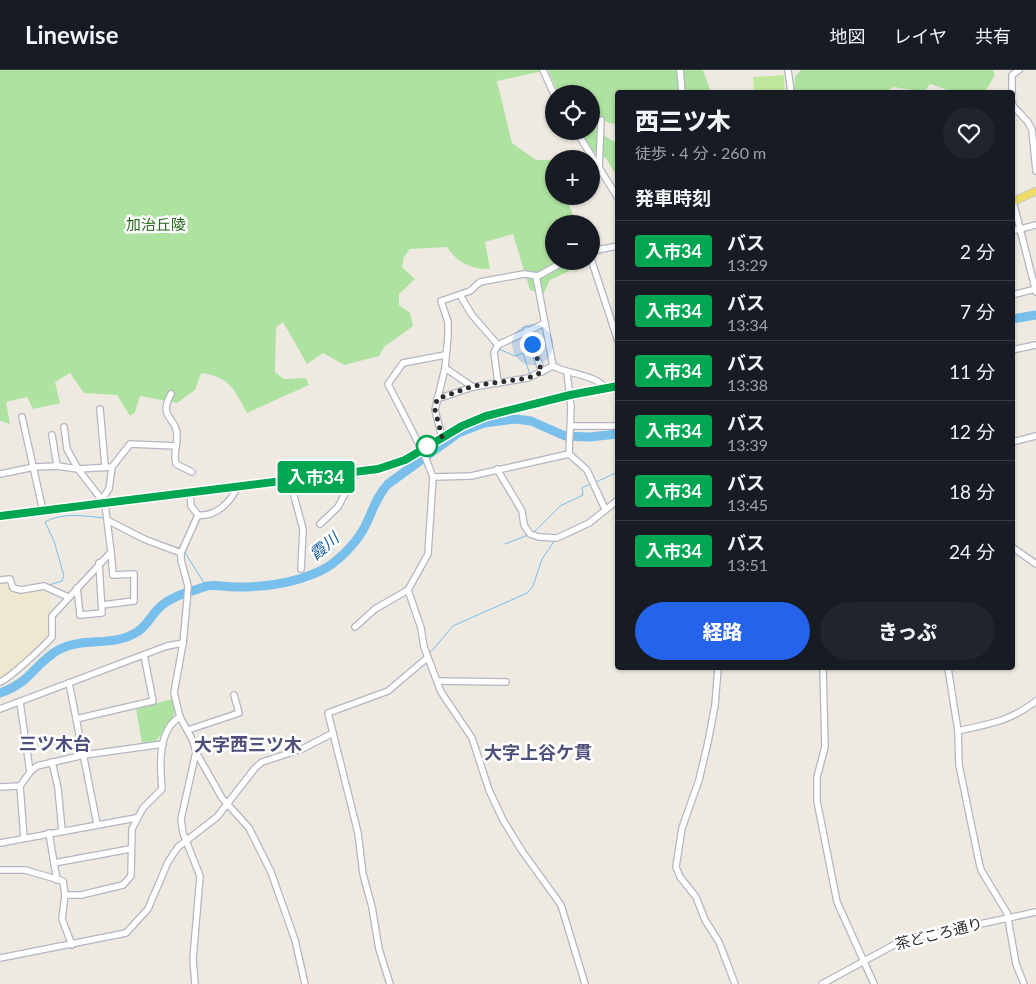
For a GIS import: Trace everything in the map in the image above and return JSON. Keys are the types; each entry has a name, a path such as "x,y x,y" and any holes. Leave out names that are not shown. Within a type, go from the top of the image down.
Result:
{"main road":[{"path":"1015,201 1036,191"},
{"path":"0,516 103,502 190,493 394,465 423,452 442,437 486,416 570,395 615,386"}],"street":[{"path":"543,70 550,85"},
{"path":"680,70 682,90"},
{"path":"788,70 791,90"},
{"path":"1012,90 1012,75 1019,70"},
{"path":"1015,108 1028,122 1032,130 1036,171"},
{"path":"600,150 601,120"},
{"path":"600,171 615,193"},
{"path":"1015,294 1036,290 1016,230 1036,225"},
{"path":"600,249 615,247"},
{"path":"442,437 435,410 445,368 448,322 441,301 460,295 488,280 524,274 536,276 548,270"},
{"path":"595,270 615,324"},
{"path":"536,276 553,366 567,374 576,373 602,383 605,388"},
{"path":"460,295 472,315 498,345"},
{"path":"498,383 494,352 498,345 545,322"},
{"path":"526,330 542,372"},
{"path":"1015,349 1036,345"},
{"path":"355,627 375,609 408,590 428,554 433,477 423,452 388,384 403,363 446,355"},
{"path":"437,399 473,386 528,378 553,366"},
{"path":"445,368 473,386"},
{"path":"567,374 571,426 568,446 569,454 587,470 605,509"},
{"path":"171,394 165,407 166,413 178,435 174,457 176,464 192,472"},
{"path":"100,409 105,466"},
{"path":"22,417 43,511"},
{"path":"571,426 615,426"},
{"path":"64,427 68,450 78,469 103,502 109,521 114,575 134,574 134,601 102,605"},
{"path":"52,435 57,466"},
{"path":"1015,441 1036,436"},
{"path":"103,502 109,489 112,467 130,444 176,446"},
{"path":"433,477 471,476 569,454"},
{"path":"0,474 34,467 57,466 78,469 112,467"},
{"path":"497,469 522,511 524,525 530,534 557,538 589,523 615,502"},
{"path":"320,524 338,507 357,471"},
{"path":"290,480 303,529 302,569"},
{"path":"198,515 214,513 229,502 237,486"},
{"path":"190,493 191,506 198,515"},
{"path":"198,515 182,551 181,560 188,586 188,601 174,693 180,716 188,730 196,752 228,805 249,828 270,872 295,940 305,984"},
{"path":"109,521 144,539 182,551"},
{"path":"1015,549 1036,564"},
{"path":"0,682 9,679 22,664 52,638 52,616 111,552"},
{"path":"77,588 80,615 102,613 99,563"},
{"path":"0,580 10,579 13,588 21,590 44,586 68,597"},
{"path":"408,590 421,628 427,658 443,697 472,738 497,809 522,851 561,905 585,984"},
{"path":"0,709 167,646 183,643"},
{"path":"76,719 153,702 144,655"},
{"path":"390,984 379,949 372,907 363,874 358,833 328,713 388,691 427,658"},
{"path":"718,670 715,705 708,742 699,780 682,828 676,867 680,877 696,897 705,920 719,942 735,984"},
{"path":"823,670 825,747 817,776 817,801 837,902 874,984"},
{"path":"948,670 958,731 959,765 979,862 1008,918 1014,959 1024,984"},
{"path":"437,681 506,682"},
{"path":"69,684 97,824"},
{"path":"188,730 239,713 234,695"},
{"path":"958,731 1007,720 1020,714 1036,701"},
{"path":"20,702 30,772"},
{"path":"65,895 81,896 123,885 131,876 130,849 136,818 149,800 162,789 160,768 163,744 170,727 180,716"},
{"path":"0,958 126,933 148,909 173,854 186,841 217,817 255,768 262,762 296,751 333,733"},
{"path":"24,838 20,786 37,766 84,755 163,744"},
{"path":"195,984 193,959 200,876 181,825 182,812 196,752"},
{"path":"52,762 58,788 62,831"},
{"path":"0,787 20,786"},
{"path":"0,842 136,818"},
{"path":"49,833 57,880"},
{"path":"54,863 130,849"},
{"path":"0,870 25,870 63,881 65,895 62,919 72,945"},
{"name":"茶どころ通り","path":"822,984 901,941 1036,912"}],"shaded area":[{"path":"8,581 11,589 44,589 48,593 52,611 51,633 47,640 8,677 0,680 0,583"}],"green space":[{"name":"加治丘陵","path":"0,70 548,70 497,81 512,143 536,160 545,160 545,205 569,205 573,215 545,215 545,270 569,271 550,280 544,293 530,290 513,234 485,242 490,269 476,268 465,264 447,247 410,249 404,257 402,267 415,279 399,294 399,305 410,313 413,326 384,347 379,356 344,365 323,353 307,364 283,322 276,327 275,372 284,379 306,378 309,385 247,413 230,386 225,381 211,375 201,373 195,390 177,403 140,396 135,412 130,416 117,395 84,393 70,373 55,382 60,403 33,409 27,397 6,402 10,424 0,421"},
{"path":"548,70 703,70 710,90 615,90 615,124 600,120 600,85 555,85"},
{"path":"801,70 993,70 995,75 986,90 948,90 930,84 926,90 894,87 888,90 794,90 795,77"},
{"path":"784,75 785,90 754,90 753,77"},
{"path":"600,133 615,142 615,174 606,158 600,155 600,150 591,150 585,140 600,140"},
{"path":"172,699 174,711 168,726 156,741 142,743 136,709"}],"waterway":[{"name":"霞川","path":"1015,318 1036,315"},
{"path":"499,349 515,356 523,353 530,375"},
{"path":"582,378 595,383"},
{"name":"霞川","path":"0,693 19,684 51,654 69,645 128,637 143,627 164,603 181,595 208,586 249,587 283,583 305,577 326,568 356,541 380,495 388,484 458,433 484,423 515,419 531,421 565,436 589,437 615,434"},
{"path":"596,482 615,473"},
{"path":"534,532 560,506 583,495 582,488 590,484"},
{"path":"611,502 615,499"},
{"path":"49,585 62,581 64,576 54,541 45,522 67,516 104,518"},
{"path":"142,535 152,539"},
{"path":"505,544 528,535"},
{"path":"429,654 453,626 527,593 533,586 542,559 555,540"},
{"path":"163,543 181,549"},
{"path":"184,551 206,586"},
{"path":"297,748 319,737"},
{"path":"263,759 288,751"},
{"path":"245,776 258,762"}],"bus line":[{"name":"入市34","path":"0,516 378,469 405,460 462,426 486,416 570,395 615,386"}],"district":[{"name":"三ツ木台","path":"55,744"},
{"name":"大字西三ツ木","path":"248,745"},
{"name":"大字上谷ケ貫","path":"538,753"}],"route":[{"path":"427,446 442,437 435,410 437,399 473,386 528,378 542,372 532,344"}]}
